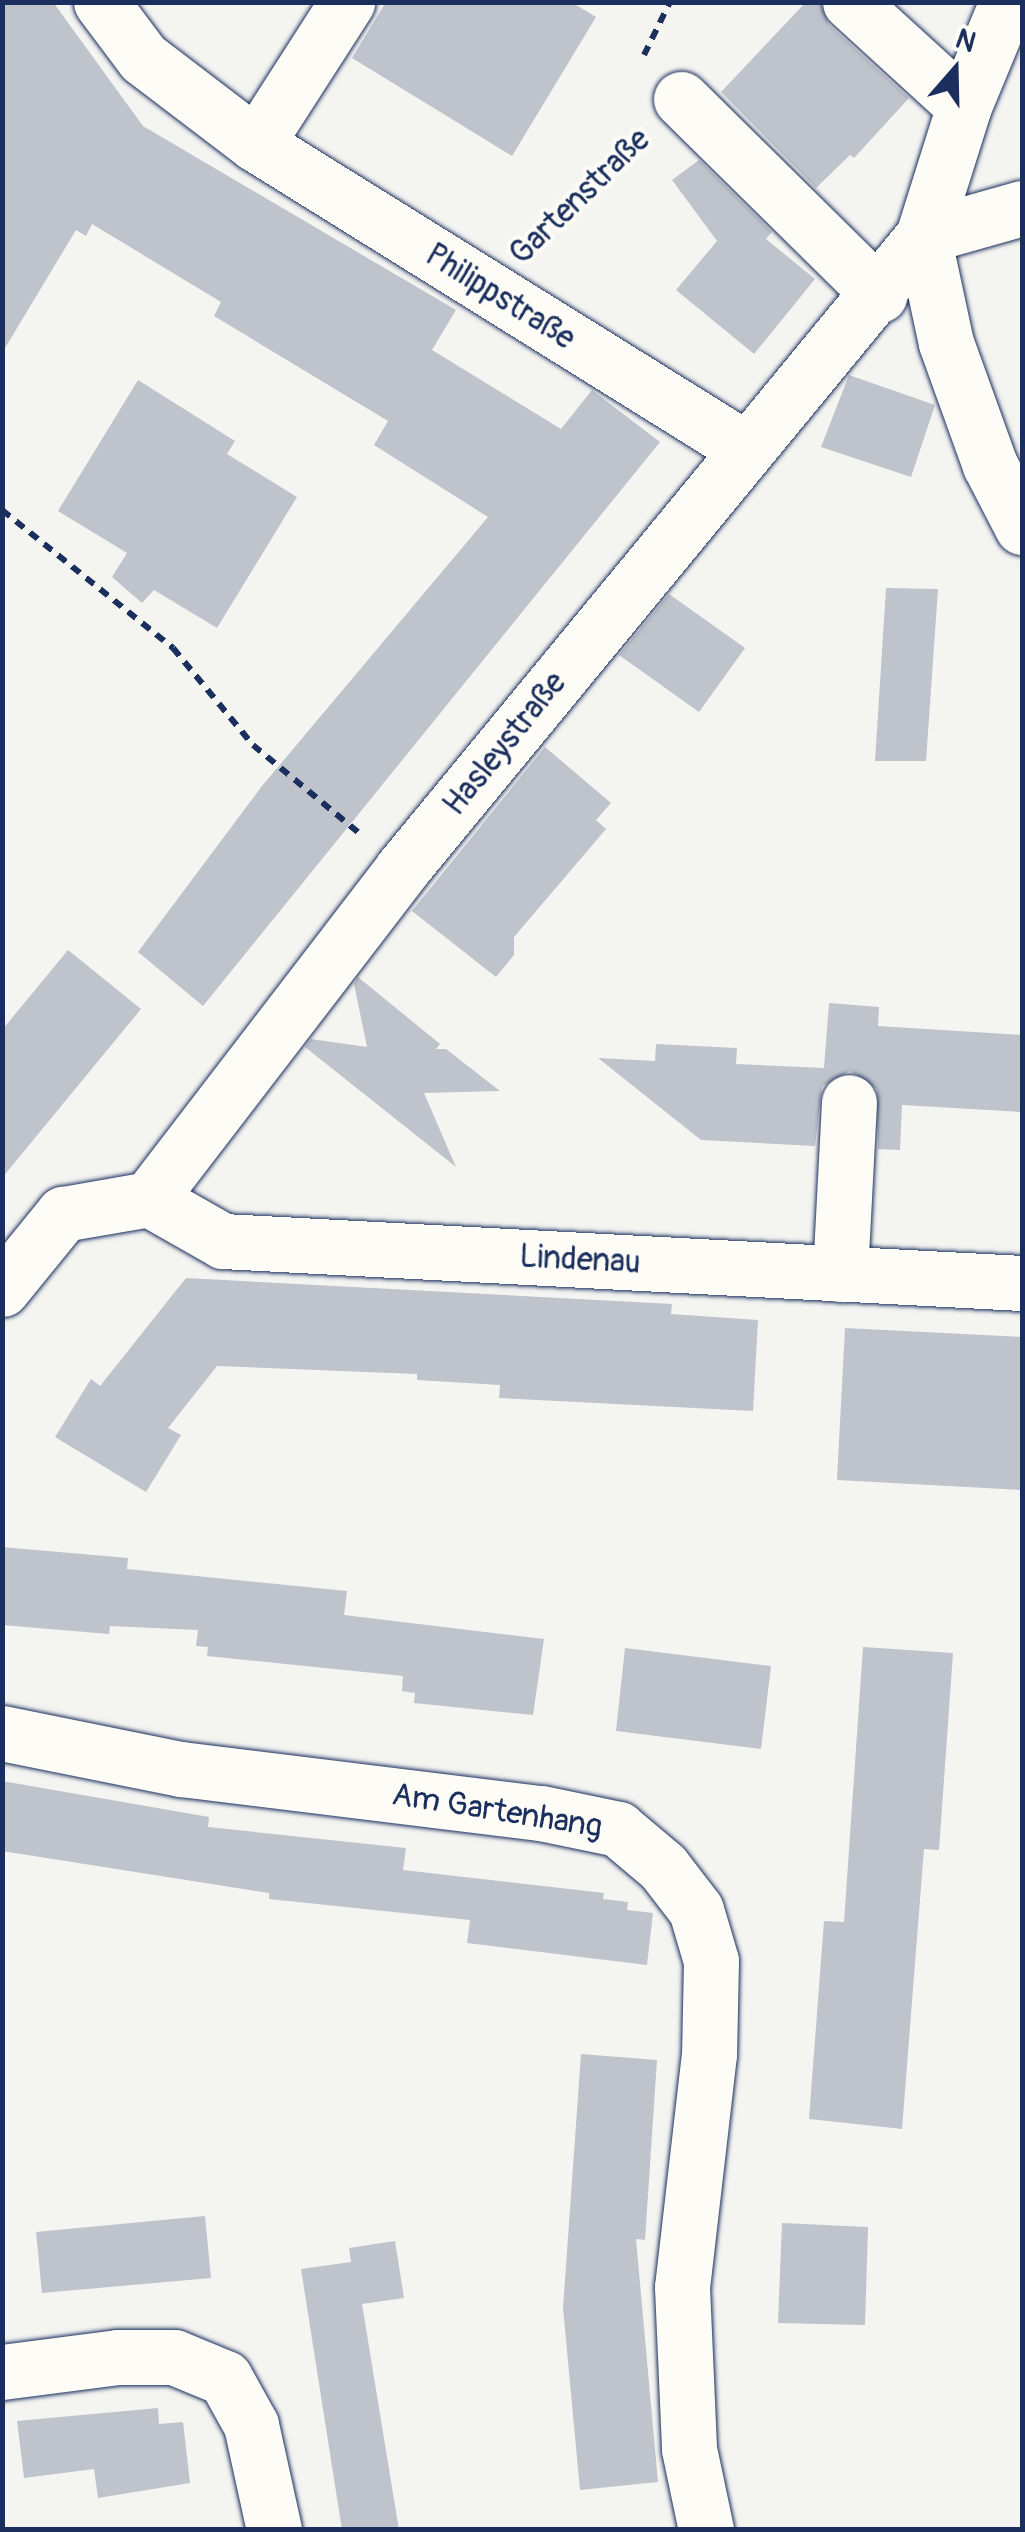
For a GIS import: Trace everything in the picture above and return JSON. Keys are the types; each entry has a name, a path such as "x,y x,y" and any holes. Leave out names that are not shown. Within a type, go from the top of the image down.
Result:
{"street":[{"name":"Philippstraße","path":"101,2 143,58 256,144 746,449"},
{"path":"256,144 347,2"},
{"path":"850,2 964,106"},
{"path":"1006,2 964,106 923,236 946,344 990,465 1022,527"},
{"path":"667,113 880,295"},
{"path":"923,236 1022,208"},
{"name":"Hasleystraße","path":"149,1199 402,870 746,449 880,295 923,236"},
{"path":"840,1274 849,1102"},
{"path":"2,1289 63,1214 149,1199"},
{"name":"Lindenau","path":"149,1199 223,1241 1022,1283"},
{"name":"Am Gartenhang","path":"2,1734 181,1769 541,1813 618,1830 663,1867 696,1910 712,1961 709,2054 682,2288 689,2449 706,2530"},
{"path":"2,2372 118,2357 174,2358 225,2378 251,2425 274,2530"}],"path":[{"path":"641,61 670,2"},
{"name":"Gartenstraße","path":"485,288 667,113"},
{"path":"2,510 173,648 253,745 402,870"}],"building":[{"path":"2,2 53,2 143,126 456,310 432,350 561,429 592,390 660,442 203,1006 138,952 262,786 488,517 374,445 388,421 214,316 221,302 92,224 86,236 76,230 2,353"},
{"path":"386,2 571,2 596,17 512,156 352,58"},
{"path":"806,2 820,2 829,25 909,98 854,158 850,155 816,188 721,92"},
{"path":"699,160 772,232 766,239 815,279 754,354 676,290 717,241 672,180"},
{"path":"849,375 935,405 911,477 821,447"},
{"path":"138,380 235,441 227,454 297,497 217,628 154,590 142,603 112,577 127,553 58,511"},
{"path":"886,588 938,589 926,761 875,761"},
{"path":"669,594 745,648 699,712 619,655"},
{"path":"545,747 611,803 596,820 606,829 514,937 514,955 496,977 412,911"},
{"path":"68,950 141,1009 2,1178 2,1030"},
{"path":"358,977 440,1044 436,1049 446,1049 500,1091 424,1093 456,1167 305,1047 311,1039 367,1047 354,984"},
{"path":"829,1003 879,1007 878,1026 1022,1035 1022,1112 902,1105 900,1150 878,1149 877,1089 850,1071 822,1086 815,1146 701,1140 598,1058 655,1061 656,1044 737,1048 736,1064 824,1068"},
{"path":"186,1278 672,1304 671,1314 758,1320 753,1411 499,1398 500,1385 417,1380 417,1374 217,1366 168,1428 181,1435 146,1492 55,1437 91,1379 100,1386"},
{"path":"845,1328 1022,1337 1022,1490 837,1480"},
{"path":"2,1547 128,1558 127,1569 347,1591 344,1615 544,1639 533,1715 414,1703 415,1693 402,1691 403,1676 207,1656 208,1647 196,1646 198,1630 110,1626 109,1634 2,1625"},
{"path":"863,1647 953,1653 939,1850 924,1849 902,2129 809,2119 824,1921 844,1922"},
{"path":"625,1648 771,1666 761,1749 616,1731"},
{"path":"2,1781 209,1817 208,1827 406,1848 403,1870 604,1893 603,1899 628,1902 627,1910 653,1913 647,1965 467,1943 470,1920 269,1899 269,1893 2,1851"},
{"path":"581,2054 657,2060 645,2240 636,2239 658,2482 580,2490 563,2308"},
{"path":"205,2216 211,2278 42,2293 36,2232"},
{"path":"782,2223 868,2227 865,2325 778,2323"},
{"path":"395,2241 404,2298 362,2304 399,2530 342,2530 301,2269 351,2262 349,2248"},
{"path":"158,2408 159,2424 183,2422 190,2483 98,2498 94,2469 24,2478 17,2421"}]}
